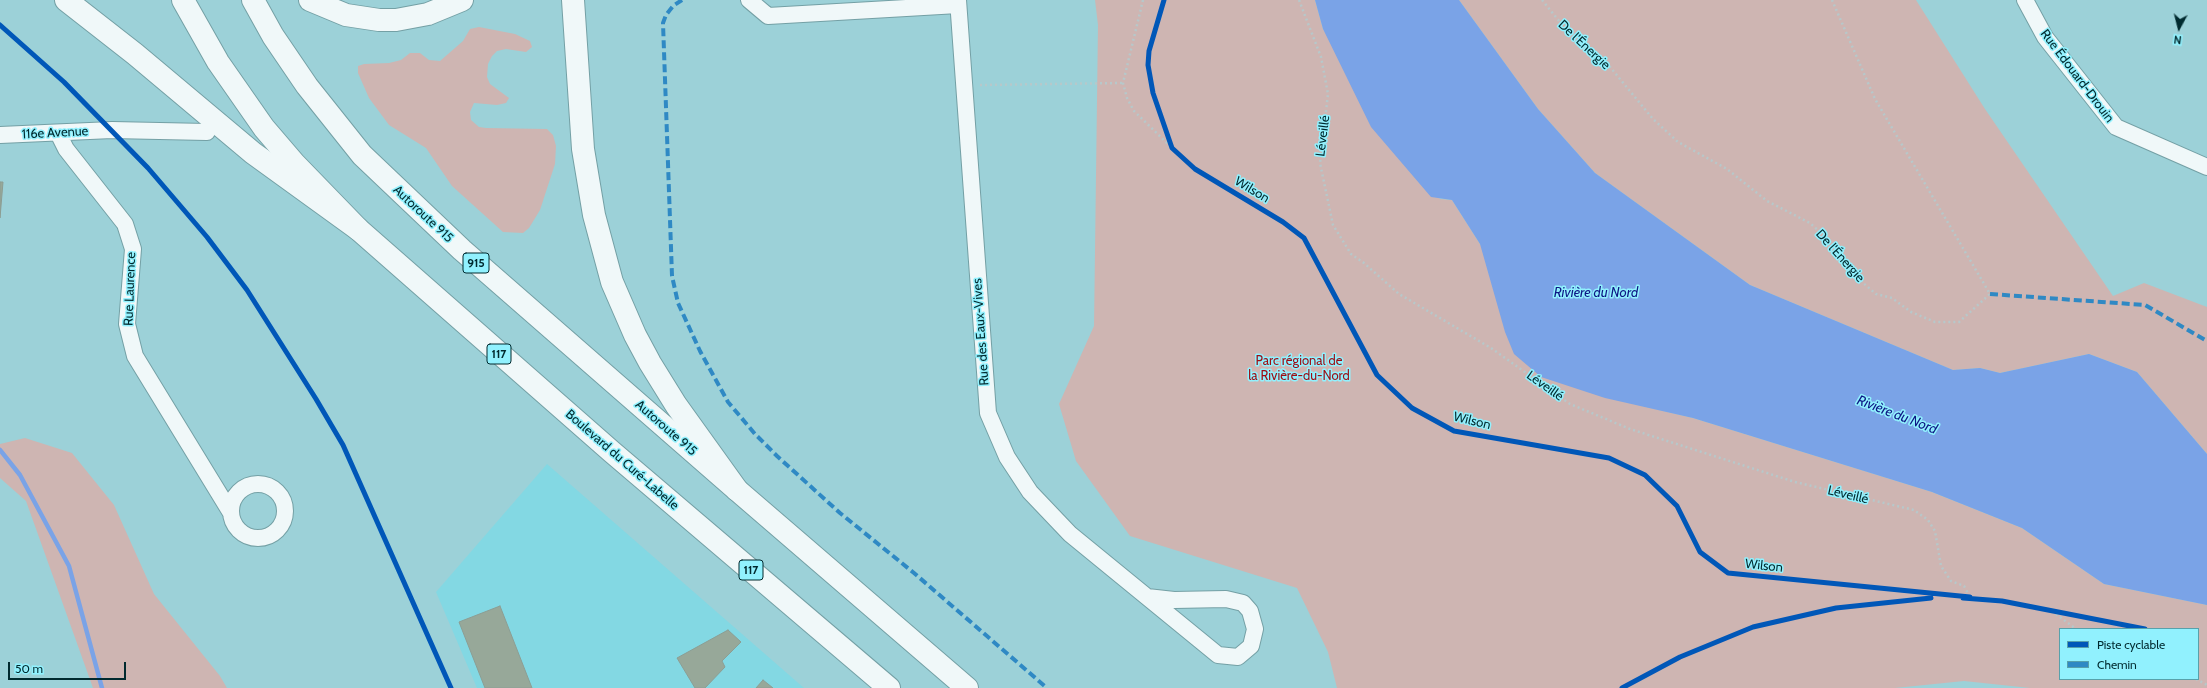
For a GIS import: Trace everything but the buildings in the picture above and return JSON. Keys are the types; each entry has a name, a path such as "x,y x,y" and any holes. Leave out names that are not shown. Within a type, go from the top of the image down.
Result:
{"main road":[{"path":"66,0 130,49 253,153 358,229"},
{"path":"182,0 218,62 264,128 294,163 358,229"},
{"name":"Autoroute 915","path":"253,0 273,36 303,81 332,120 367,160 420,212 485,271 737,490"},
{"path":"310,0 346,15 379,20 407,19 428,14 462,0"},
{"path":"573,0 586,170 599,239 612,282 635,335 658,376 737,490 967,688"},
{"path":"207,132 229,133"},
{"name":"Boulevard du Curé-Labelle","path":"358,229 612,452 889,688"}],"street":[{"name":"Rue des Eaux-Vives","path":"749,0 768,16 958,2 988,413 1007,457 1030,492 1070,534 1147,597 1218,655 1238,656 1252,646 1255,629 1250,611 1243,603 1226,599 1174,600 1147,597"},
{"name":"Rue Édouard-Drouin","path":"2025,0 2045,37 2116,128 2207,167"},
{"name":"116e Avenue","path":"0,135 131,130 207,132"},
{"name":"Rue Laurence","path":"58,133 66,149 125,224 133,249 127,324 135,356 231,513"}],"path":[{"path":"1143,0 1123,83 1127,98 1134,111 1178,153"},
{"path":"964,85 1123,83"},
{"path":"1167,134 1172,148"},
{"path":"1963,597 1978,598"},
{"path":"2046,610 2067,614"},
{"path":"2052,611 2075,628"},
{"path":"2198,680 2207,685"}],"shaded area":[{"path":"547,464 804,688 477,688 436,592"}],"green space":[{"name":"Parc régional de la Rivière-du-Nord","path":"1095,0 1315,0 1323,29 1440,199 1452,200 1480,244 1600,396 1693,418 1932,492 2022,528 2104,584 2207,605 2207,688 2030,688 1964,681 1895,688 1337,688 1328,652 1297,588 1130,536 1076,461 1059,404 1094,326 1098,25"},
{"path":"1459,0 1916,0 1985,109 2113,296 2144,283 2207,307 2207,454 2137,372 2089,354 2000,373 1980,368 1953,370 1750,285 1595,173 1538,109"},
{"path":"479,27 515,34 530,41 532,47 526,52 506,49 497,51 492,56 488,64 487,77 490,84 509,98 506,103 497,105 474,103 470,112 471,120 479,127 486,128 547,129 553,135 556,146 555,164 540,210 529,228 523,233 503,232 452,186 426,148 389,125 369,98 358,73 358,66 364,64 389,63 401,60 410,53 420,53 429,60 440,61 463,41 470,29"},
{"path":"25,438 72,453 114,505 154,594 220,676 227,688 93,688 26,501 0,478 0,444"}],"water":[{"name":"Rivière du Nord","path":"1315,0 1459,0 1538,109 1595,173 1750,285 1953,370 1980,368 2000,373 2089,354 2137,372 2207,454 2207,605 2104,584 2022,528 1932,492 1693,418 1605,398 1541,377 1514,354 1505,332 1480,244 1452,200 1431,197 1371,127 1323,29"}],"waterway":[{"path":"0,450 20,475 69,566 102,688"}],"marked path":[{"path":"682,0 673,6 666,15 663,23 672,276 678,303 700,351 728,402 755,434 777,456 840,513 914,573 1047,688"},
{"path":"1990,294 2145,305 2207,341"}],"cycle path":[{"name":"Wilson","path":"1164,0 1149,51 1148,65 1153,93 1172,148 1195,169 1283,222 1304,238 1377,375 1412,408 1454,431 1609,458 1645,475 1677,506 1700,552 1728,573 1970,597"},
{"path":"0,25 64,82 148,168 207,237 247,290 316,399 343,445 451,688"},
{"path":"1622,688 1680,657 1753,627 1836,608 1931,598"},
{"path":"1963,598 2002,601 2140,628"}]}
